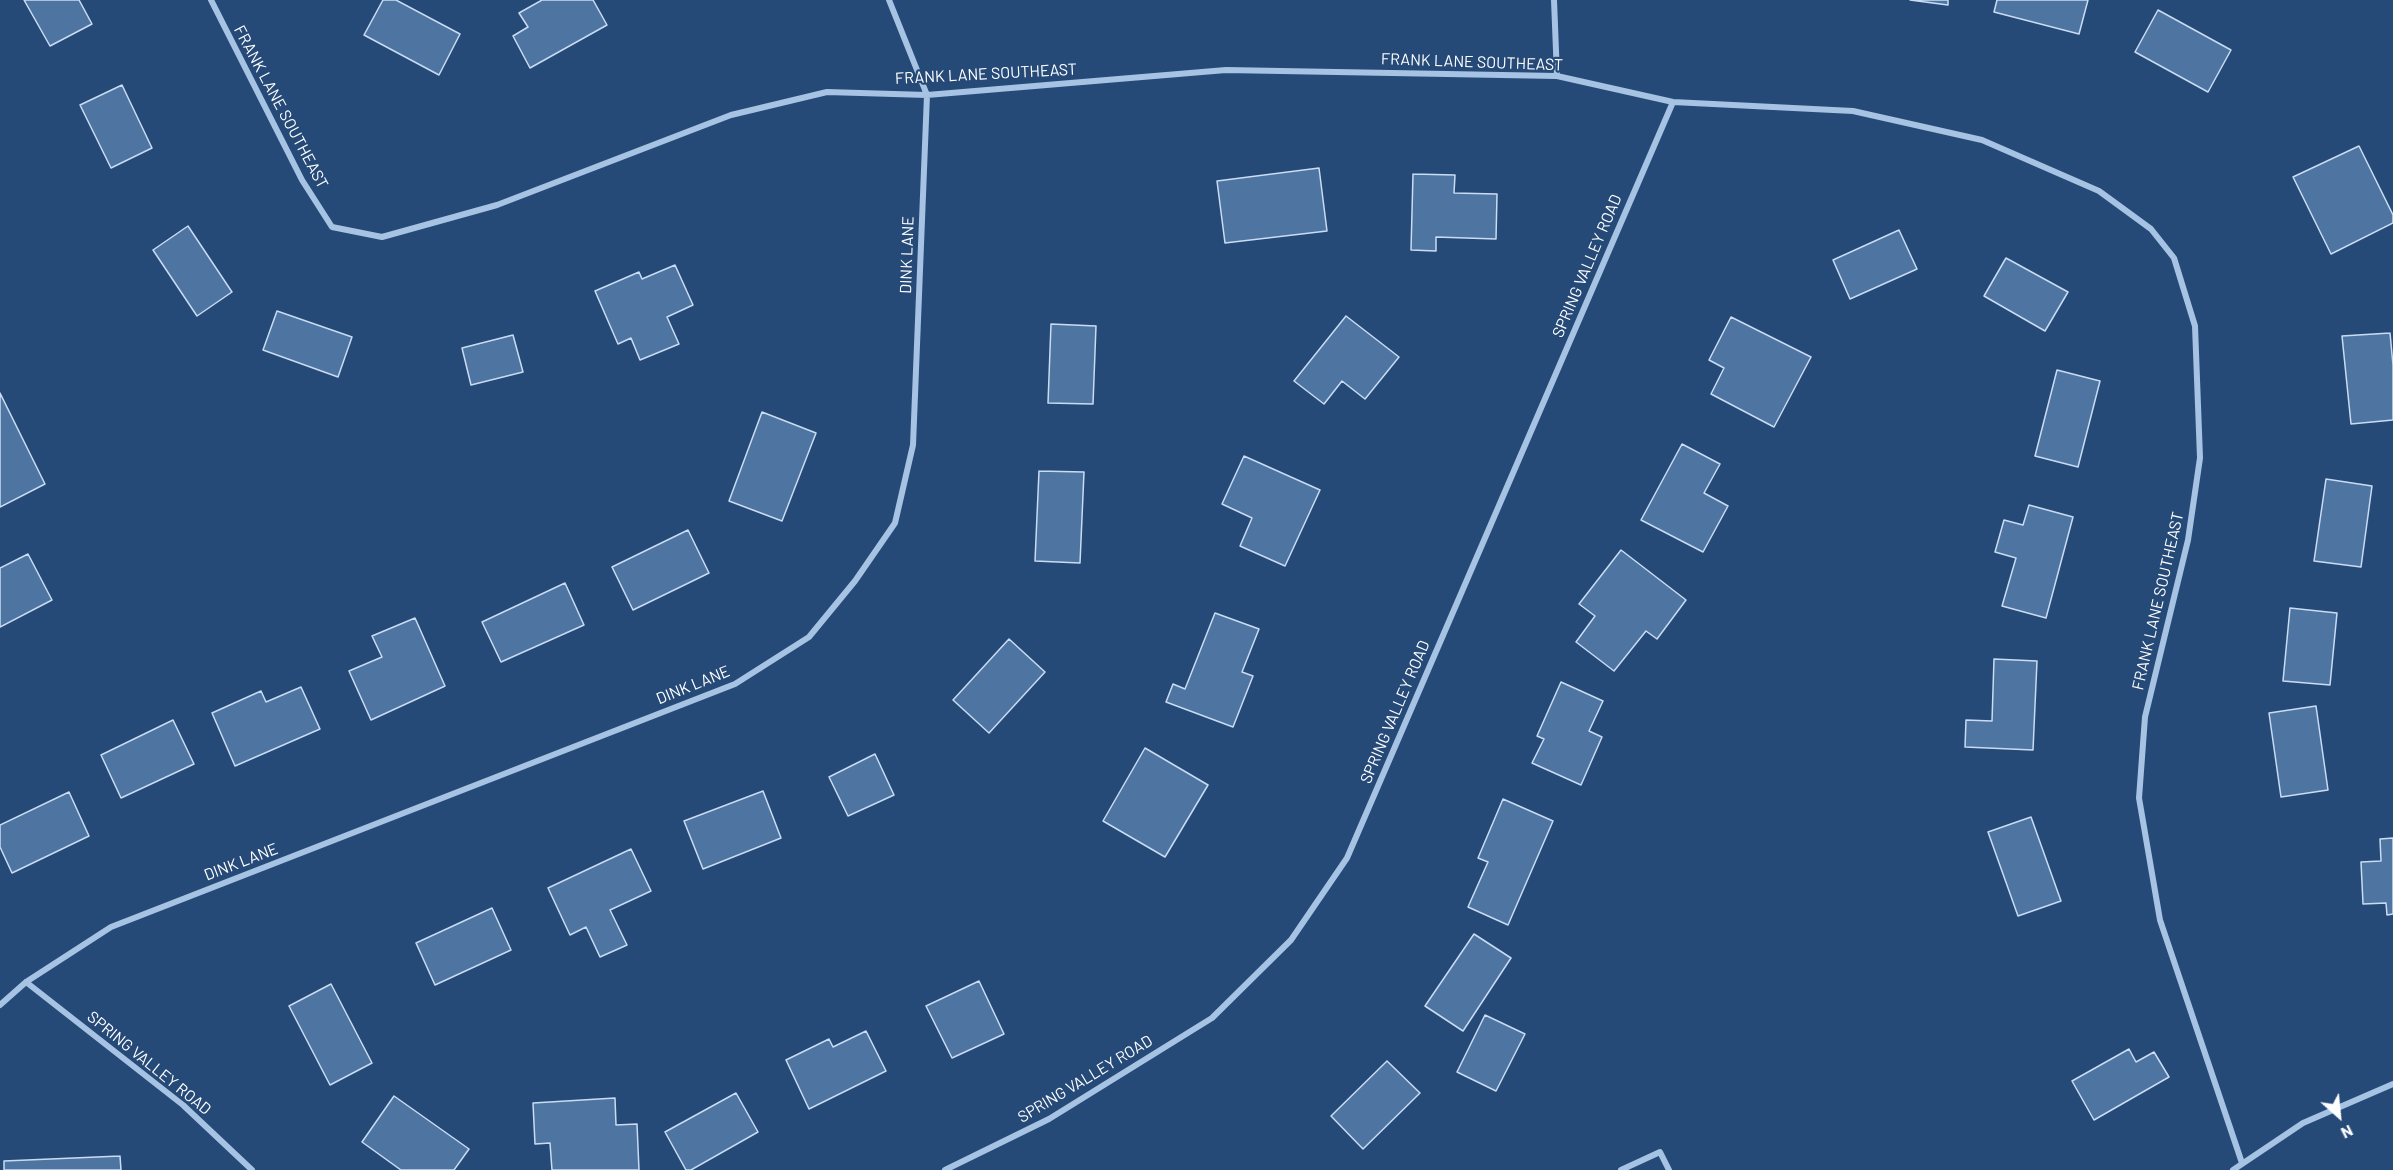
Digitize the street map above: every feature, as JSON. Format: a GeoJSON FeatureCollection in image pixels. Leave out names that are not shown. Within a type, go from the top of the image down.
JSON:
{"type":"FeatureCollection","features":[{"type":"Feature","properties":{"kind":"street","name":"FRANK LANE SOUTHEAST"},"geometry":{"type":"LineString","coordinates":[[211,0],[302,180],[332,227],[382,237],[497,205],[731,115],[827,92],[927,95],[1226,70],[1557,76],[1673,102],[1853,111],[1982,140],[2099,191],[2151,229],[2174,258],[2195,326],[2200,458],[2188,540],[2145,717],[2139,798],[2160,920],[2242,1163]]}},
{"type":"Feature","properties":{"kind":"street","name":"DINK LANE"},"geometry":{"type":"LineString","coordinates":[[0,1005],[26,982],[111,927],[735,684],[809,637],[855,581],[895,523],[913,445],[927,95],[889,0]]}},
{"type":"Feature","properties":{"kind":"street"},"geometry":{"type":"LineString","coordinates":[[1554,0],[1557,76]]}},
{"type":"Feature","properties":{"kind":"street","name":"SPRING VALLEY ROAD"},"geometry":{"type":"LineString","coordinates":[[945,1170],[1049,1119],[1212,1018],[1291,940],[1352,847],[1673,102]]}},
{"type":"Feature","properties":{"kind":"street","name":"SPRING VALLEY ROAD"},"geometry":{"type":"LineString","coordinates":[[26,982],[183,1105],[252,1170]]}},
{"type":"Feature","properties":{"kind":"street"},"geometry":{"type":"LineString","coordinates":[[2233,1170],[2303,1123],[2393,1084]]}},
{"type":"Feature","properties":{"kind":"street"},"geometry":{"type":"LineString","coordinates":[[1621,1170],[1660,1152],[1669,1170]]}},
{"type":"Feature","properties":{"kind":"building"},"geometry":{"type":"Polygon","coordinates":[[[24,0],[79,0],[92,24],[50,46],[24,0]]]}},
{"type":"Feature","properties":{"kind":"building"},"geometry":{"type":"Polygon","coordinates":[[[383,0],[396,0],[460,34],[439,75],[364,35],[383,0]]]}},
{"type":"Feature","properties":{"kind":"building"},"geometry":{"type":"Polygon","coordinates":[[[542,0],[593,0],[607,25],[530,68],[513,36],[528,27],[519,13],[542,0]]]}},
{"type":"Feature","properties":{"kind":"building"},"geometry":{"type":"Polygon","coordinates":[[[1910,0],[1948,0],[1948,5],[1910,0]]]}},
{"type":"Feature","properties":{"kind":"building"},"geometry":{"type":"Polygon","coordinates":[[[1997,0],[2088,0],[2079,34],[1994,12],[1997,0]]]}},
{"type":"Feature","properties":{"kind":"building"},"geometry":{"type":"Polygon","coordinates":[[[2158,10],[2231,50],[2208,92],[2135,52],[2158,10]]]}},
{"type":"Feature","properties":{"kind":"building"},"geometry":{"type":"Polygon","coordinates":[[[122,85],[152,148],[111,168],[80,105],[122,85]]]}},
{"type":"Feature","properties":{"kind":"building"},"geometry":{"type":"Polygon","coordinates":[[[2359,146],[2393,215],[2393,223],[2331,254],[2293,177],[2359,146]]]}},
{"type":"Feature","properties":{"kind":"building"},"geometry":{"type":"Polygon","coordinates":[[[1319,168],[1327,231],[1225,243],[1217,181],[1319,168]]]}},
{"type":"Feature","properties":{"kind":"building"},"geometry":{"type":"Polygon","coordinates":[[[1413,174],[1455,175],[1454,193],[1497,194],[1496,239],[1436,237],[1436,251],[1411,250],[1413,174]]]}},
{"type":"Feature","properties":{"kind":"building"},"geometry":{"type":"Polygon","coordinates":[[[188,226],[232,292],[197,316],[153,250],[188,226]]]}},
{"type":"Feature","properties":{"kind":"building"},"geometry":{"type":"Polygon","coordinates":[[[1899,230],[1917,269],[1850,299],[1833,260],[1899,230]]]}},
{"type":"Feature","properties":{"kind":"building"},"geometry":{"type":"Polygon","coordinates":[[[2006,258],[2068,292],[2045,331],[1984,296],[2006,258]]]}},
{"type":"Feature","properties":{"kind":"building"},"geometry":{"type":"Polygon","coordinates":[[[675,265],[693,305],[667,317],[679,344],[640,360],[631,338],[618,344],[595,291],[639,272],[642,279],[675,265]]]}},
{"type":"Feature","properties":{"kind":"building"},"geometry":{"type":"Polygon","coordinates":[[[277,311],[352,337],[338,377],[263,350],[277,311]]]}},
{"type":"Feature","properties":{"kind":"building"},"geometry":{"type":"Polygon","coordinates":[[[1346,316],[1399,357],[1365,399],[1342,381],[1324,404],[1294,381],[1346,316]]]}},
{"type":"Feature","properties":{"kind":"building"},"geometry":{"type":"Polygon","coordinates":[[[1731,317],[1811,357],[1774,427],[1711,394],[1724,368],[1709,360],[1731,317]]]}},
{"type":"Feature","properties":{"kind":"building"},"geometry":{"type":"Polygon","coordinates":[[[1051,324],[1096,326],[1093,404],[1048,403],[1051,324]]]}},
{"type":"Feature","properties":{"kind":"building"},"geometry":{"type":"Polygon","coordinates":[[[2390,333],[2393,365],[2393,420],[2351,424],[2342,336],[2390,333]]]}},
{"type":"Feature","properties":{"kind":"building"},"geometry":{"type":"Polygon","coordinates":[[[513,335],[523,372],[471,385],[462,348],[513,335]]]}},
{"type":"Feature","properties":{"kind":"building"},"geometry":{"type":"Polygon","coordinates":[[[2057,370],[2100,381],[2078,467],[2035,456],[2057,370]]]}},
{"type":"Feature","properties":{"kind":"building"},"geometry":{"type":"Polygon","coordinates":[[[0,393],[45,484],[0,507],[0,393]]]}},
{"type":"Feature","properties":{"kind":"building"},"geometry":{"type":"Polygon","coordinates":[[[762,412],[816,433],[782,521],[729,501],[762,412]]]}},
{"type":"Feature","properties":{"kind":"building"},"geometry":{"type":"Polygon","coordinates":[[[1682,444],[1720,464],[1704,493],[1728,506],[1703,552],[1641,520],[1682,444]]]}},
{"type":"Feature","properties":{"kind":"building"},"geometry":{"type":"Polygon","coordinates":[[[1244,456],[1320,490],[1285,566],[1240,546],[1252,518],[1222,504],[1244,456]]]}},
{"type":"Feature","properties":{"kind":"building"},"geometry":{"type":"Polygon","coordinates":[[[1039,471],[1084,472],[1080,563],[1035,561],[1039,471]]]}},
{"type":"Feature","properties":{"kind":"building"},"geometry":{"type":"Polygon","coordinates":[[[2326,479],[2372,486],[2361,567],[2314,561],[2326,479]]]}},
{"type":"Feature","properties":{"kind":"building"},"geometry":{"type":"Polygon","coordinates":[[[2029,505],[2073,517],[2046,618],[2002,606],[2016,558],[1995,552],[2004,520],[2023,525],[2029,505]]]}},
{"type":"Feature","properties":{"kind":"building"},"geometry":{"type":"Polygon","coordinates":[[[688,530],[709,573],[633,610],[612,567],[688,530]]]}},
{"type":"Feature","properties":{"kind":"building"},"geometry":{"type":"Polygon","coordinates":[[[1621,550],[1686,600],[1657,639],[1646,631],[1614,671],[1576,642],[1595,616],[1579,604],[1621,550]]]}},
{"type":"Feature","properties":{"kind":"building"},"geometry":{"type":"Polygon","coordinates":[[[28,554],[52,600],[0,627],[0,568],[28,554]]]}},
{"type":"Feature","properties":{"kind":"building"},"geometry":{"type":"Polygon","coordinates":[[[565,583],[584,625],[501,662],[482,622],[565,583]]]}},
{"type":"Feature","properties":{"kind":"building"},"geometry":{"type":"Polygon","coordinates":[[[2290,608],[2337,613],[2330,685],[2283,681],[2290,608]]]}},
{"type":"Feature","properties":{"kind":"building"},"geometry":{"type":"Polygon","coordinates":[[[1215,613],[1259,629],[1242,672],[1253,676],[1233,727],[1166,702],[1173,684],[1185,689],[1215,613]]]}},
{"type":"Feature","properties":{"kind":"building"},"geometry":{"type":"Polygon","coordinates":[[[415,618],[445,686],[371,720],[349,671],[382,657],[372,636],[415,618]]]}},
{"type":"Feature","properties":{"kind":"building"},"geometry":{"type":"Polygon","coordinates":[[[1009,639],[1045,672],[989,733],[953,700],[1009,639]]]}},
{"type":"Feature","properties":{"kind":"building"},"geometry":{"type":"Polygon","coordinates":[[[1994,659],[2037,661],[2033,750],[1965,747],[1966,720],[1992,721],[1994,659]]]}},
{"type":"Feature","properties":{"kind":"building"},"geometry":{"type":"Polygon","coordinates":[[[1561,682],[1603,701],[1589,731],[1602,737],[1581,785],[1532,763],[1544,739],[1537,736],[1561,682]]]}},
{"type":"Feature","properties":{"kind":"building"},"geometry":{"type":"Polygon","coordinates":[[[301,687],[320,729],[235,766],[212,713],[261,691],[266,702],[301,687]]]}},
{"type":"Feature","properties":{"kind":"building"},"geometry":{"type":"Polygon","coordinates":[[[2316,706],[2328,790],[2281,797],[2269,713],[2316,706]]]}},
{"type":"Feature","properties":{"kind":"building"},"geometry":{"type":"Polygon","coordinates":[[[173,720],[194,764],[121,798],[101,755],[173,720]]]}},
{"type":"Feature","properties":{"kind":"building"},"geometry":{"type":"Polygon","coordinates":[[[1145,748],[1208,785],[1165,857],[1103,821],[1145,748]]]}},
{"type":"Feature","properties":{"kind":"building"},"geometry":{"type":"Polygon","coordinates":[[[875,754],[894,795],[848,816],[829,777],[875,754]]]}},
{"type":"Feature","properties":{"kind":"building"},"geometry":{"type":"Polygon","coordinates":[[[763,791],[781,838],[703,869],[684,821],[763,791]]]}},
{"type":"Feature","properties":{"kind":"building"},"geometry":{"type":"Polygon","coordinates":[[[69,792],[89,836],[12,873],[0,847],[0,825],[69,792]]]}},
{"type":"Feature","properties":{"kind":"building"},"geometry":{"type":"Polygon","coordinates":[[[1503,799],[1553,821],[1508,925],[1468,907],[1488,862],[1478,858],[1503,799]]]}},
{"type":"Feature","properties":{"kind":"building"},"geometry":{"type":"Polygon","coordinates":[[[2031,817],[2061,901],[2018,916],[1988,832],[2031,817]]]}},
{"type":"Feature","properties":{"kind":"building"},"geometry":{"type":"Polygon","coordinates":[[[2393,838],[2393,914],[2387,915],[2386,903],[2363,904],[2361,862],[2381,861],[2380,839],[2393,838]]]}},
{"type":"Feature","properties":{"kind":"building"},"geometry":{"type":"Polygon","coordinates":[[[631,849],[651,891],[610,910],[627,945],[600,957],[586,927],[570,935],[548,888],[631,849]]]}},
{"type":"Feature","properties":{"kind":"building"},"geometry":{"type":"Polygon","coordinates":[[[492,908],[511,950],[435,985],[416,943],[492,908]]]}},
{"type":"Feature","properties":{"kind":"building"},"geometry":{"type":"Polygon","coordinates":[[[1474,934],[1511,958],[1463,1031],[1425,1006],[1474,934]]]}},
{"type":"Feature","properties":{"kind":"building"},"geometry":{"type":"Polygon","coordinates":[[[979,981],[1004,1034],[952,1058],[926,1006],[979,981]]]}},
{"type":"Feature","properties":{"kind":"building"},"geometry":{"type":"Polygon","coordinates":[[[331,984],[372,1063],[330,1085],[289,1006],[331,984]]]}},
{"type":"Feature","properties":{"kind":"building"},"geometry":{"type":"Polygon","coordinates":[[[1485,1015],[1525,1034],[1496,1091],[1457,1072],[1485,1015]]]}},
{"type":"Feature","properties":{"kind":"building"},"geometry":{"type":"Polygon","coordinates":[[[866,1031],[886,1071],[809,1109],[786,1060],[829,1039],[833,1047],[866,1031]]]}},
{"type":"Feature","properties":{"kind":"building"},"geometry":{"type":"Polygon","coordinates":[[[2129,1049],[2136,1062],[2154,1052],[2169,1077],[2094,1120],[2072,1081],[2129,1049]]]}},
{"type":"Feature","properties":{"kind":"building"},"geometry":{"type":"Polygon","coordinates":[[[1387,1061],[1420,1093],[1363,1149],[1331,1116],[1387,1061]]]}},
{"type":"Feature","properties":{"kind":"building"},"geometry":{"type":"Polygon","coordinates":[[[736,1093],[758,1132],[691,1170],[686,1170],[665,1132],[736,1093]]]}},
{"type":"Feature","properties":{"kind":"building"},"geometry":{"type":"Polygon","coordinates":[[[394,1096],[469,1149],[454,1170],[401,1170],[362,1142],[394,1096]]]}},
{"type":"Feature","properties":{"kind":"building"},"geometry":{"type":"Polygon","coordinates":[[[615,1098],[616,1125],[637,1124],[639,1170],[552,1170],[550,1143],[535,1144],[533,1103],[615,1098]]]}},
{"type":"Feature","properties":{"kind":"building"},"geometry":{"type":"Polygon","coordinates":[[[120,1156],[121,1170],[4,1170],[4,1161],[120,1156]]]}}]}
